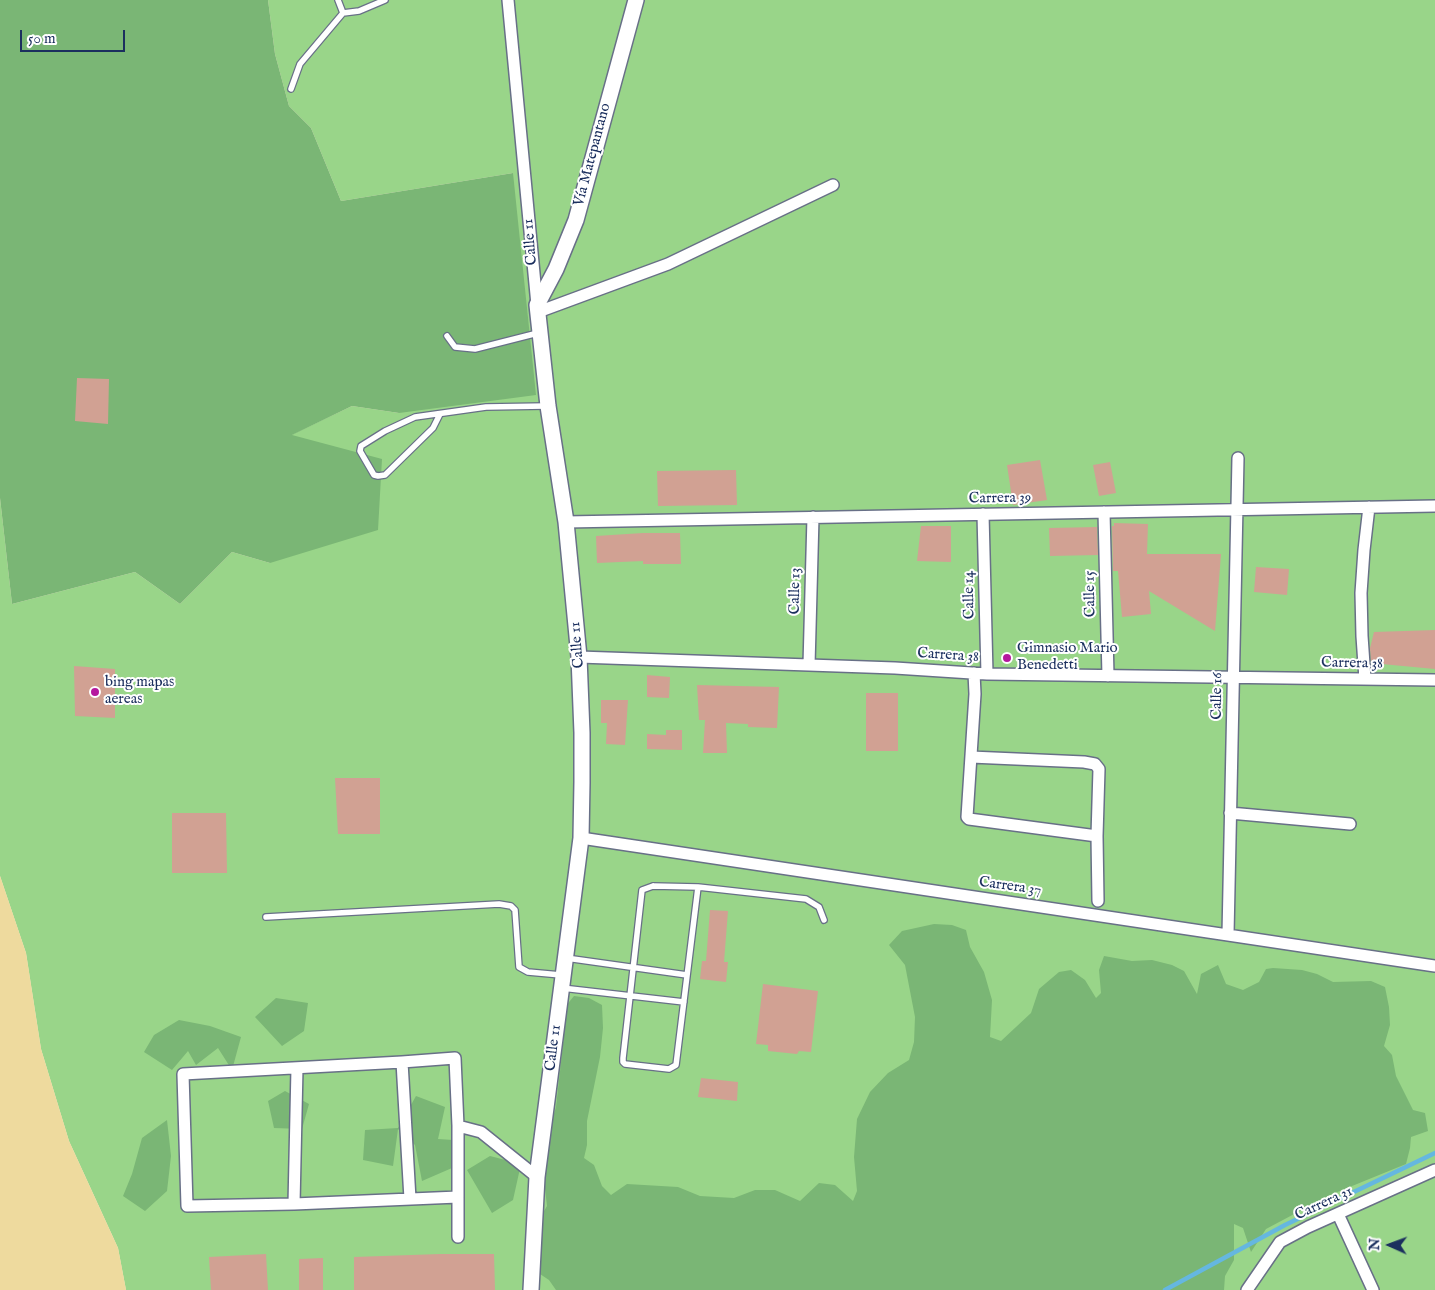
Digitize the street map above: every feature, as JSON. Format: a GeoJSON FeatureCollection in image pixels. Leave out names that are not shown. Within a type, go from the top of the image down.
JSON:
{"type":"FeatureCollection","features":[{"type":"Feature","properties":{"kind":"main road","name":"Vía Matepantano"},"geometry":{"type":"LineString","coordinates":[[538,309],[576,220],[636,0]]}},
{"type":"Feature","properties":{"kind":"main road","name":"Calle 11"},"geometry":{"type":"LineString","coordinates":[[531,1290],[537,1177],[581,838],[582,733],[579,657],[566,522],[548,406],[538,309]]}},
{"type":"Feature","properties":{"kind":"street","name":"Calle 11"},"geometry":{"type":"LineString","coordinates":[[508,0],[538,309]]}},
{"type":"Feature","properties":{"kind":"street"},"geometry":{"type":"LineString","coordinates":[[538,309],[668,264],[833,185]]}},
{"type":"Feature","properties":{"kind":"street","name":"Calle 16"},"geometry":{"type":"LineString","coordinates":[[1228,934],[1238,458]]}},
{"type":"Feature","properties":{"kind":"street","name":"Carrera 39"},"geometry":{"type":"LineString","coordinates":[[566,522],[1435,506]]}},
{"type":"Feature","properties":{"kind":"street"},"geometry":{"type":"LineString","coordinates":[[1365,679],[1361,593],[1368,507]]}},
{"type":"Feature","properties":{"kind":"street","name":"Calle 15"},"geometry":{"type":"LineString","coordinates":[[1104,512],[1108,676]]}},
{"type":"Feature","properties":{"kind":"street","name":"Calle 14"},"geometry":{"type":"LineString","coordinates":[[983,514],[987,674]]}},
{"type":"Feature","properties":{"kind":"street","name":"Calle 13"},"geometry":{"type":"LineString","coordinates":[[809,665],[812,517]]}},
{"type":"Feature","properties":{"kind":"street","name":"Carrera 38"},"geometry":{"type":"LineString","coordinates":[[579,657],[895,668],[987,674],[1435,680]]}},
{"type":"Feature","properties":{"kind":"street"},"geometry":{"type":"LineString","coordinates":[[974,673],[975,694],[967,817],[969,820],[1097,836]]}},
{"type":"Feature","properties":{"kind":"street"},"geometry":{"type":"LineString","coordinates":[[971,757],[1095,764],[1099,770],[1098,901]]}},
{"type":"Feature","properties":{"kind":"street"},"geometry":{"type":"LineString","coordinates":[[1230,813],[1350,824]]}},
{"type":"Feature","properties":{"kind":"street","name":"Carrera 37"},"geometry":{"type":"LineString","coordinates":[[581,838],[1435,966]]}},
{"type":"Feature","properties":{"kind":"street"},"geometry":{"type":"LineString","coordinates":[[458,1197],[294,1204],[188,1206],[183,1074],[455,1058],[458,1126],[458,1197],[458,1237]]}},
{"type":"Feature","properties":{"kind":"street"},"geometry":{"type":"LineString","coordinates":[[402,1062],[410,1199]]}},
{"type":"Feature","properties":{"kind":"street"},"geometry":{"type":"LineString","coordinates":[[294,1204],[297,1068]]}},
{"type":"Feature","properties":{"kind":"street"},"geometry":{"type":"LineString","coordinates":[[458,1126],[481,1132],[537,1177]]}},
{"type":"Feature","properties":{"kind":"street","name":"Carrera 31"},"geometry":{"type":"LineString","coordinates":[[1246,1290],[1280,1242],[1435,1170]]}},
{"type":"Feature","properties":{"kind":"street"},"geometry":{"type":"LineString","coordinates":[[1338,1214],[1373,1290]]}},
{"type":"Feature","properties":{"kind":"lane"},"geometry":{"type":"LineString","coordinates":[[338,0],[344,13]]}},
{"type":"Feature","properties":{"kind":"lane"},"geometry":{"type":"LineString","coordinates":[[291,90],[300,64],[344,13],[359,11],[385,0]]}},
{"type":"Feature","properties":{"kind":"lane"},"geometry":{"type":"LineString","coordinates":[[447,336],[455,347],[475,349],[540,333]]}},
{"type":"Feature","properties":{"kind":"lane"},"geometry":{"type":"LineString","coordinates":[[440,414],[433,428],[386,475],[378,476],[374,474],[360,451],[361,446],[385,431],[414,418],[440,414],[486,407],[548,406]]}},
{"type":"Feature","properties":{"kind":"lane"},"geometry":{"type":"LineString","coordinates":[[698,887],[676,1065],[669,1069],[625,1064],[623,1062],[642,890],[653,886],[698,887],[806,899],[819,907],[824,920]]}},
{"type":"Feature","properties":{"kind":"lane"},"geometry":{"type":"LineString","coordinates":[[266,916],[500,904],[511,906],[515,910],[519,967],[528,972],[563,982],[631,996],[684,1002]]}},
{"type":"Feature","properties":{"kind":"lane"},"geometry":{"type":"LineString","coordinates":[[566,958],[687,975]]}},
{"type":"Feature","properties":{"kind":"green space"},"geometry":{"type":"Polygon","coordinates":[[[0,0],[268,0],[275,54],[289,106],[311,128],[341,201],[513,173],[536,395],[399,413],[352,406],[292,435],[382,459],[378,530],[270,563],[232,552],[180,604],[135,572],[12,604],[0,498],[0,0]]]}},
{"type":"Feature","properties":{"kind":"green space"},"geometry":{"type":"Polygon","coordinates":[[[268,0],[1435,0],[1435,1290],[126,1290],[118,1248],[69,1141],[41,1049],[26,953],[0,876],[0,498],[12,604],[135,572],[180,604],[232,552],[270,563],[291,435],[352,406],[399,413],[513,173],[341,201],[311,128],[289,106],[275,54],[268,0]]]}},
{"type":"Feature","properties":{"kind":"green space"},"geometry":{"type":"Polygon","coordinates":[[[934,924],[952,925],[966,930],[970,947],[984,972],[992,1000],[990,1037],[1001,1041],[1031,1013],[1039,989],[1059,972],[1071,970],[1085,980],[1096,998],[1101,993],[1099,970],[1104,956],[1132,961],[1152,960],[1172,965],[1184,971],[1197,994],[1201,974],[1218,965],[1226,984],[1243,990],[1259,982],[1266,969],[1273,968],[1302,970],[1317,974],[1333,982],[1371,981],[1385,987],[1390,1025],[1384,1046],[1392,1055],[1396,1076],[1413,1110],[1425,1113],[1428,1131],[1411,1137],[1406,1164],[1330,1195],[1266,1229],[1251,1252],[1243,1228],[1234,1224],[1234,1260],[1225,1276],[1224,1290],[556,1290],[549,1280],[537,1272],[541,1216],[547,1206],[543,1171],[548,1134],[556,1107],[564,1036],[565,1007],[574,996],[589,998],[602,1005],[603,1028],[600,1057],[587,1121],[587,1145],[584,1158],[594,1165],[602,1186],[611,1195],[627,1184],[678,1187],[700,1196],[734,1198],[755,1190],[775,1190],[800,1201],[819,1183],[835,1185],[853,1201],[857,1191],[854,1157],[857,1119],[870,1092],[888,1073],[909,1060],[914,1042],[915,1017],[905,965],[889,945],[902,931],[934,924]]]}},
{"type":"Feature","properties":{"kind":"green space"},"geometry":{"type":"Polygon","coordinates":[[[276,998],[308,1003],[304,1031],[282,1046],[255,1017],[276,998]]]}},
{"type":"Feature","properties":{"kind":"green space"},"geometry":{"type":"Polygon","coordinates":[[[179,1020],[210,1026],[241,1037],[232,1070],[218,1048],[196,1065],[188,1051],[172,1070],[144,1052],[154,1035],[179,1020]]]}},
{"type":"Feature","properties":{"kind":"green space"},"geometry":{"type":"Polygon","coordinates":[[[285,1091],[309,1104],[302,1129],[274,1128],[268,1101],[285,1091]]]}},
{"type":"Feature","properties":{"kind":"green space"},"geometry":{"type":"Polygon","coordinates":[[[416,1096],[445,1107],[438,1139],[453,1140],[452,1168],[422,1181],[415,1145],[398,1129],[393,1166],[363,1160],[365,1130],[398,1128],[416,1096]]]}},
{"type":"Feature","properties":{"kind":"green space"},"geometry":{"type":"Polygon","coordinates":[[[167,1120],[171,1156],[167,1191],[145,1211],[123,1196],[132,1174],[142,1138],[167,1120]]]}},
{"type":"Feature","properties":{"kind":"green space"},"geometry":{"type":"Polygon","coordinates":[[[490,1156],[521,1164],[513,1200],[492,1213],[467,1170],[490,1156]]]}},
{"type":"Feature","properties":{"kind":"sand"},"geometry":{"type":"Polygon","coordinates":[[[0,876],[26,953],[41,1049],[69,1141],[118,1248],[126,1290],[0,1290],[0,876]]]}},
{"type":"Feature","properties":{"kind":"building"},"geometry":{"type":"Polygon","coordinates":[[[77,378],[109,379],[108,424],[75,421],[77,378]]]}},
{"type":"Feature","properties":{"kind":"building"},"geometry":{"type":"Polygon","coordinates":[[[1040,460],[1047,500],[1013,505],[1007,465],[1040,460]]]}},
{"type":"Feature","properties":{"kind":"building"},"geometry":{"type":"Polygon","coordinates":[[[1110,462],[1116,493],[1099,496],[1093,465],[1110,462]]]}},
{"type":"Feature","properties":{"kind":"building"},"geometry":{"type":"Polygon","coordinates":[[[736,470],[737,505],[658,506],[657,471],[736,470]]]}},
{"type":"Feature","properties":{"kind":"building"},"geometry":{"type":"Polygon","coordinates":[[[1114,523],[1148,524],[1147,554],[1221,554],[1215,631],[1149,591],[1151,614],[1122,617],[1118,571],[1113,571],[1112,526],[1114,526],[1114,523]]]}},
{"type":"Feature","properties":{"kind":"building"},"geometry":{"type":"Polygon","coordinates":[[[921,526],[951,526],[951,562],[917,561],[921,526]]]}},
{"type":"Feature","properties":{"kind":"building"},"geometry":{"type":"Polygon","coordinates":[[[1097,527],[1098,555],[1050,556],[1049,528],[1097,527]]]}},
{"type":"Feature","properties":{"kind":"building"},"geometry":{"type":"Polygon","coordinates":[[[680,533],[681,564],[643,564],[643,561],[597,563],[596,536],[680,533]]]}},
{"type":"Feature","properties":{"kind":"building"},"geometry":{"type":"Polygon","coordinates":[[[1256,567],[1289,569],[1287,595],[1254,592],[1256,567]]]}},
{"type":"Feature","properties":{"kind":"building"},"geometry":{"type":"Polygon","coordinates":[[[1435,630],[1435,669],[1371,663],[1370,648],[1374,632],[1435,630]]]}},
{"type":"Feature","properties":{"kind":"building","name":"bing mapas aereas"},"geometry":{"type":"Polygon","coordinates":[[[74,666],[115,669],[115,718],[75,716],[74,666]]]}},
{"type":"Feature","properties":{"kind":"building"},"geometry":{"type":"Polygon","coordinates":[[[647,675],[670,677],[669,698],[647,697],[647,675]]]}},
{"type":"Feature","properties":{"kind":"building"},"geometry":{"type":"Polygon","coordinates":[[[697,685],[779,687],[777,728],[748,727],[748,724],[726,723],[727,753],[703,753],[705,720],[699,720],[697,685]]]}},
{"type":"Feature","properties":{"kind":"building"},"geometry":{"type":"Polygon","coordinates":[[[866,693],[898,693],[898,751],[866,751],[866,693]]]}},
{"type":"Feature","properties":{"kind":"building"},"geometry":{"type":"Polygon","coordinates":[[[601,700],[628,700],[625,745],[606,744],[607,723],[601,723],[601,700]]]}},
{"type":"Feature","properties":{"kind":"building"},"geometry":{"type":"Polygon","coordinates":[[[666,730],[682,730],[682,750],[647,749],[647,734],[666,735],[666,730]]]}},
{"type":"Feature","properties":{"kind":"building"},"geometry":{"type":"Polygon","coordinates":[[[335,778],[380,778],[380,834],[338,834],[335,778]]]}},
{"type":"Feature","properties":{"kind":"building"},"geometry":{"type":"Polygon","coordinates":[[[172,813],[226,813],[227,873],[172,873],[172,813]]]}},
{"type":"Feature","properties":{"kind":"building"},"geometry":{"type":"Polygon","coordinates":[[[710,910],[728,911],[724,962],[728,962],[726,982],[700,979],[702,961],[706,961],[710,910]]]}},
{"type":"Feature","properties":{"kind":"building"},"geometry":{"type":"Polygon","coordinates":[[[763,984],[818,991],[811,1052],[799,1051],[797,1054],[768,1051],[768,1045],[756,1044],[763,984]]]}},
{"type":"Feature","properties":{"kind":"building"},"geometry":{"type":"Polygon","coordinates":[[[701,1078],[738,1082],[737,1101],[698,1097],[701,1078]]]}},
{"type":"Feature","properties":{"kind":"building"},"geometry":{"type":"Polygon","coordinates":[[[266,1254],[268,1290],[211,1290],[209,1257],[266,1254]]]}},
{"type":"Feature","properties":{"kind":"building"},"geometry":{"type":"Polygon","coordinates":[[[494,1254],[495,1290],[354,1290],[354,1257],[494,1254]]]}},
{"type":"Feature","properties":{"kind":"building"},"geometry":{"type":"Polygon","coordinates":[[[323,1258],[323,1290],[299,1290],[299,1259],[323,1258]]]}},
{"type":"Feature","properties":{"kind":"waterway"},"geometry":{"type":"LineString","coordinates":[[1165,1290],[1285,1225],[1435,1153]]}},
{"type":"Feature","properties":{"kind":"place","name":"Gimnasio Mario Benedetti"},"geometry":{"type":"Point","coordinates":[1007,658]}},
{"type":"Feature","properties":{"kind":"place","name":"bing mapas aereas"},"geometry":{"type":"Point","coordinates":[95,692]}}]}
